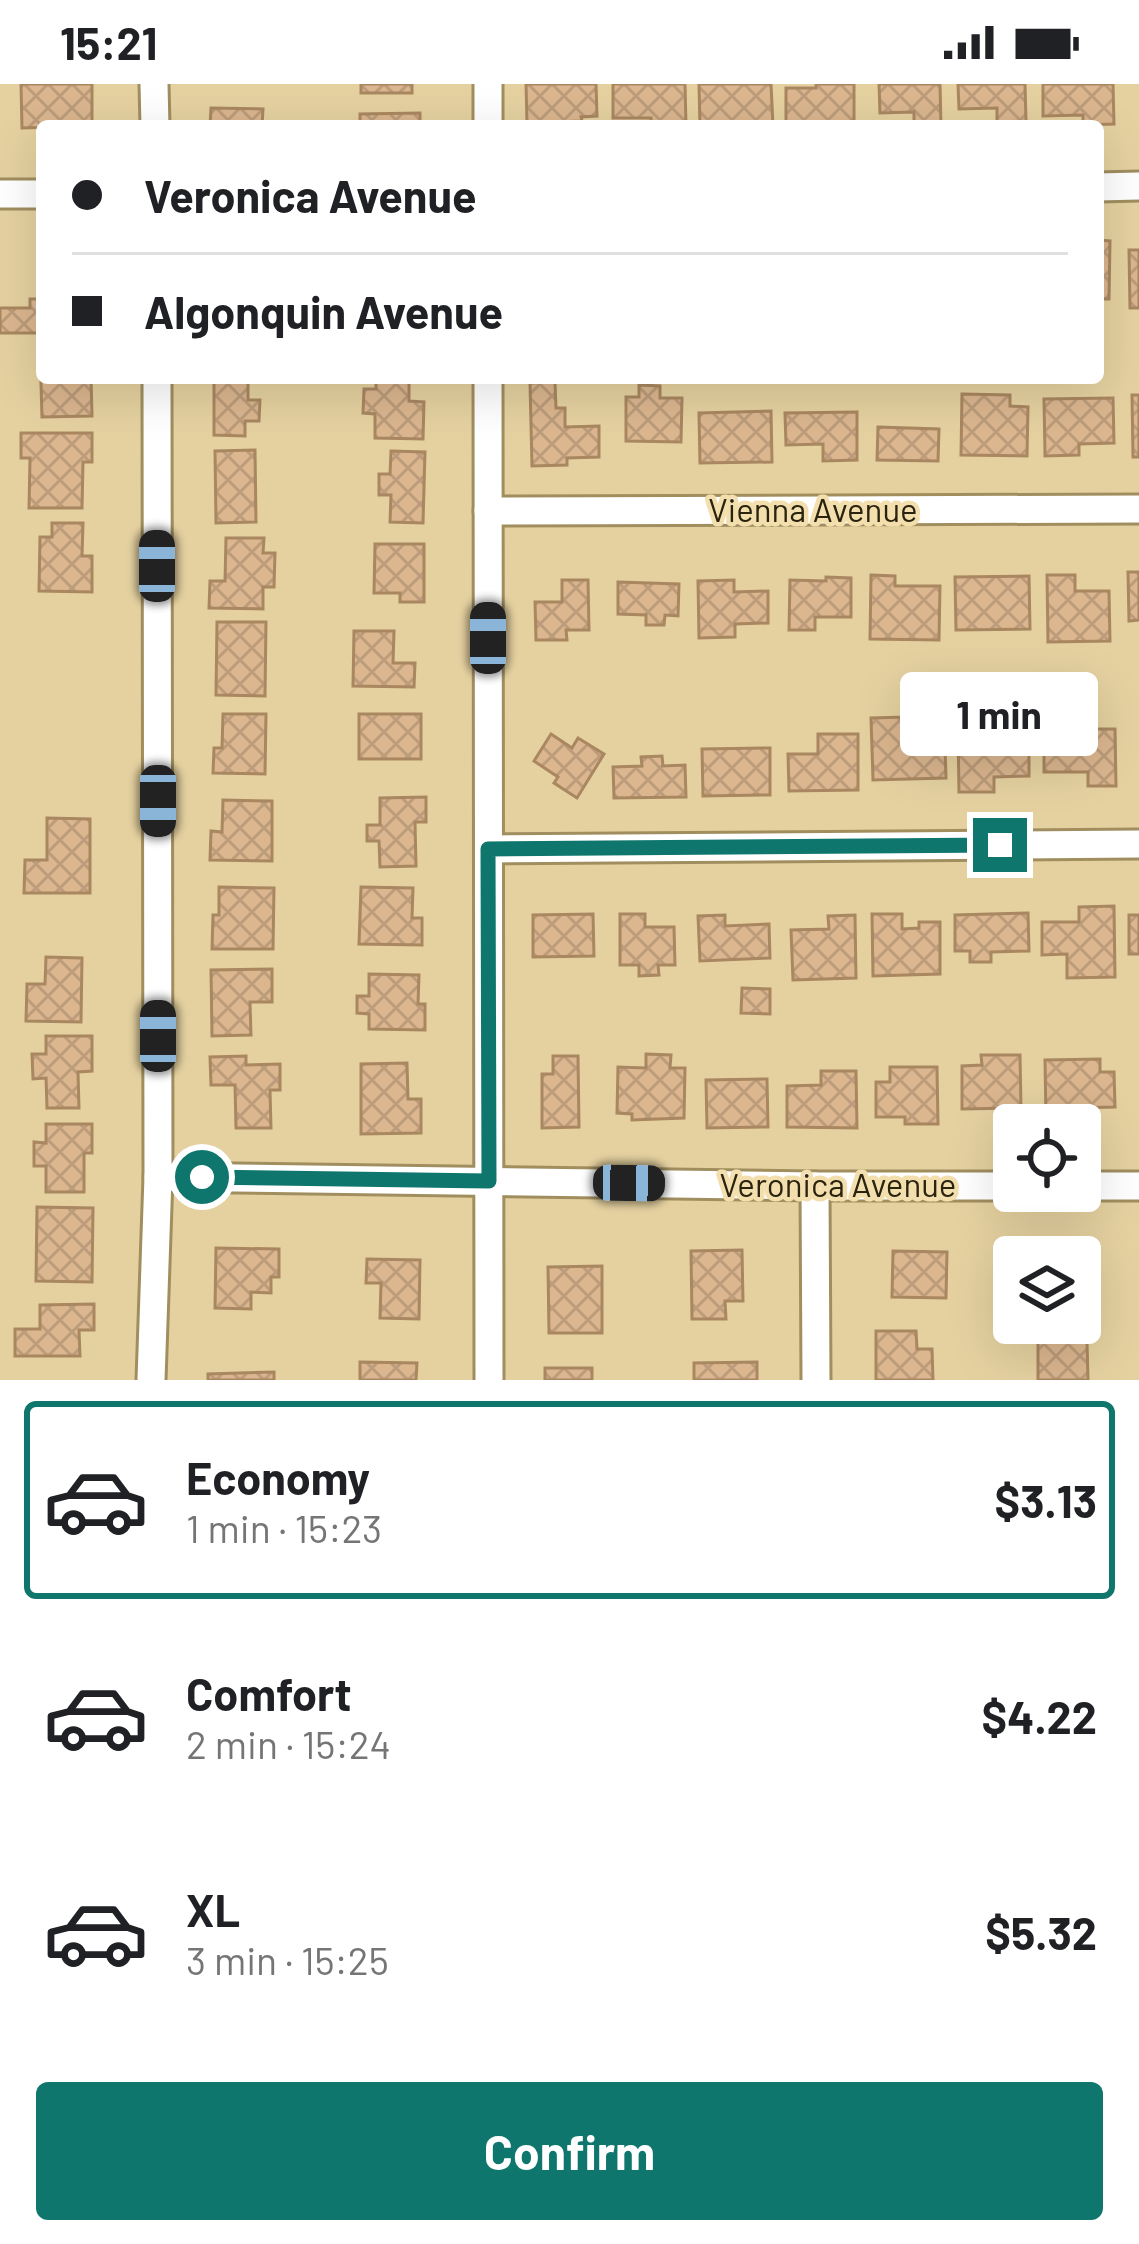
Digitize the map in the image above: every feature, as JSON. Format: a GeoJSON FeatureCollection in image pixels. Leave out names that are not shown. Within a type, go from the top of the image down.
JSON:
{"type":"FeatureCollection","features":[{"type":"Feature","properties":{"kind":"street"},"geometry":{"type":"LineString","coordinates":[[154,84],[155,120]]}},
{"type":"Feature","properties":{"kind":"street"},"geometry":{"type":"LineString","coordinates":[[488,84],[488,120]]}},
{"type":"Feature","properties":{"kind":"street"},"geometry":{"type":"LineString","coordinates":[[1104,187],[1139,187]]}},
{"type":"Feature","properties":{"kind":"street"},"geometry":{"type":"LineString","coordinates":[[0,194],[36,194]]}},
{"type":"Feature","properties":{"kind":"street"},"geometry":{"type":"LineString","coordinates":[[152,1380],[158,1177],[157,384]]}},
{"type":"Feature","properties":{"kind":"street"},"geometry":{"type":"LineString","coordinates":[[488,384],[490,1380]]}},
{"type":"Feature","properties":{"kind":"street","name":"Vienna Avenue"},"geometry":{"type":"LineString","coordinates":[[488,511],[1139,509]]}},
{"type":"Feature","properties":{"kind":"street"},"geometry":{"type":"LineString","coordinates":[[488,849],[1139,844]]}},
{"type":"Feature","properties":{"kind":"street","name":"Veronica Avenue"},"geometry":{"type":"LineString","coordinates":[[158,1177],[993,1186]]}},
{"type":"Feature","properties":{"kind":"street"},"geometry":{"type":"LineString","coordinates":[[815,1186],[816,1380]]}},
{"type":"Feature","properties":{"kind":"street"},"geometry":{"type":"LineString","coordinates":[[1101,1186],[1139,1186]]}},
{"type":"Feature","properties":{"kind":"building"},"geometry":{"type":"Polygon","coordinates":[[[21,84],[92,84],[92,120],[36,120],[36,128],[22,128],[21,84]]]}},
{"type":"Feature","properties":{"kind":"building"},"geometry":{"type":"Polygon","coordinates":[[[361,84],[412,84],[412,93],[361,93],[361,84]]]}},
{"type":"Feature","properties":{"kind":"building"},"geometry":{"type":"Polygon","coordinates":[[[526,84],[596,84],[597,116],[527,120],[526,84]]]}},
{"type":"Feature","properties":{"kind":"building"},"geometry":{"type":"Polygon","coordinates":[[[613,84],[685,84],[686,120],[613,118],[613,84]]]}},
{"type":"Feature","properties":{"kind":"building"},"geometry":{"type":"Polygon","coordinates":[[[699,84],[771,84],[773,120],[700,120],[699,84]]]}},
{"type":"Feature","properties":{"kind":"building"},"geometry":{"type":"Polygon","coordinates":[[[816,84],[854,84],[854,120],[786,120],[786,88],[816,88],[816,84]]]}},
{"type":"Feature","properties":{"kind":"building"},"geometry":{"type":"Polygon","coordinates":[[[879,84],[940,84],[941,120],[914,120],[914,112],[880,113],[879,84]]]}},
{"type":"Feature","properties":{"kind":"building"},"geometry":{"type":"Polygon","coordinates":[[[958,84],[1025,84],[1026,120],[997,120],[997,108],[959,109],[958,84]]]}},
{"type":"Feature","properties":{"kind":"building"},"geometry":{"type":"Polygon","coordinates":[[[1043,84],[1113,84],[1114,124],[1083,120],[1083,115],[1043,116],[1043,84]]]}},
{"type":"Feature","properties":{"kind":"building"},"geometry":{"type":"Polygon","coordinates":[[[211,108],[263,109],[262,120],[210,120],[211,108]]]}},
{"type":"Feature","properties":{"kind":"building"},"geometry":{"type":"Polygon","coordinates":[[[420,113],[420,120],[360,120],[360,114],[420,113]]]}},
{"type":"Feature","properties":{"kind":"building"},"geometry":{"type":"Polygon","coordinates":[[[1104,240],[1110,241],[1109,299],[1104,299],[1104,240]]]}},
{"type":"Feature","properties":{"kind":"building"},"geometry":{"type":"Polygon","coordinates":[[[1129,250],[1139,250],[1139,308],[1130,308],[1129,250]]]}},
{"type":"Feature","properties":{"kind":"building"},"geometry":{"type":"Polygon","coordinates":[[[30,299],[36,299],[36,333],[0,333],[0,308],[30,308],[30,299]]]}},
{"type":"Feature","properties":{"kind":"building"},"geometry":{"type":"Polygon","coordinates":[[[41,384],[91,384],[92,416],[42,417],[41,384]]]}},
{"type":"Feature","properties":{"kind":"building"},"geometry":{"type":"Polygon","coordinates":[[[214,384],[248,384],[248,400],[260,400],[259,421],[245,421],[245,436],[214,435],[214,384]]]}},
{"type":"Feature","properties":{"kind":"building"},"geometry":{"type":"Polygon","coordinates":[[[376,384],[409,384],[409,401],[424,402],[423,439],[375,438],[375,414],[363,413],[364,389],[376,389],[376,384]]]}},
{"type":"Feature","properties":{"kind":"building"},"geometry":{"type":"Polygon","coordinates":[[[530,384],[555,384],[556,408],[565,408],[565,427],[599,426],[599,457],[567,458],[567,465],[532,466],[530,384]]]}},
{"type":"Feature","properties":{"kind":"building"},"geometry":{"type":"Polygon","coordinates":[[[639,385],[660,386],[660,398],[682,398],[681,442],[626,441],[626,397],[639,397],[639,385]]]}},
{"type":"Feature","properties":{"kind":"building"},"geometry":{"type":"Polygon","coordinates":[[[962,394],[1010,395],[1010,406],[1028,407],[1027,456],[961,455],[962,394]]]}},
{"type":"Feature","properties":{"kind":"building"},"geometry":{"type":"Polygon","coordinates":[[[1132,395],[1139,395],[1139,457],[1133,457],[1132,395]]]}},
{"type":"Feature","properties":{"kind":"building"},"geometry":{"type":"Polygon","coordinates":[[[1113,398],[1114,443],[1079,444],[1079,455],[1045,456],[1044,399],[1113,398]]]}},
{"type":"Feature","properties":{"kind":"building"},"geometry":{"type":"Polygon","coordinates":[[[771,411],[772,462],[700,463],[699,413],[771,411]]]}},
{"type":"Feature","properties":{"kind":"building"},"geometry":{"type":"Polygon","coordinates":[[[857,412],[857,460],[823,461],[823,444],[786,445],[785,413],[857,412]]]}},
{"type":"Feature","properties":{"kind":"building"},"geometry":{"type":"Polygon","coordinates":[[[878,427],[939,429],[938,461],[877,460],[878,427]]]}},
{"type":"Feature","properties":{"kind":"building"},"geometry":{"type":"Polygon","coordinates":[[[21,433],[92,433],[92,462],[83,462],[82,508],[29,508],[30,458],[21,458],[21,433]]]}},
{"type":"Feature","properties":{"kind":"building"},"geometry":{"type":"Polygon","coordinates":[[[255,450],[256,522],[216,523],[215,451],[255,450]]]}},
{"type":"Feature","properties":{"kind":"building"},"geometry":{"type":"Polygon","coordinates":[[[391,451],[425,452],[423,523],[390,522],[391,495],[379,495],[379,474],[390,474],[391,451]]]}},
{"type":"Feature","properties":{"kind":"building"},"geometry":{"type":"Polygon","coordinates":[[[52,523],[83,523],[82,556],[92,556],[92,592],[39,591],[40,537],[52,537],[52,523]]]}},
{"type":"Feature","properties":{"kind":"building"},"geometry":{"type":"Polygon","coordinates":[[[226,538],[264,538],[263,553],[275,553],[274,587],[263,587],[263,609],[209,608],[210,581],[225,581],[226,538]]]}},
{"type":"Feature","properties":{"kind":"building"},"geometry":{"type":"Polygon","coordinates":[[[375,544],[424,544],[424,602],[400,602],[400,593],[374,593],[375,544]]]}},
{"type":"Feature","properties":{"kind":"building"},"geometry":{"type":"Polygon","coordinates":[[[1128,572],[1139,572],[1139,620],[1129,621],[1128,572]]]}},
{"type":"Feature","properties":{"kind":"building"},"geometry":{"type":"Polygon","coordinates":[[[871,575],[895,576],[895,586],[940,586],[939,640],[870,639],[871,575]]]}},
{"type":"Feature","properties":{"kind":"building"},"geometry":{"type":"Polygon","coordinates":[[[1047,575],[1075,575],[1075,591],[1109,591],[1110,641],[1048,642],[1047,575]]]}},
{"type":"Feature","properties":{"kind":"building"},"geometry":{"type":"Polygon","coordinates":[[[1029,576],[1030,629],[956,630],[955,577],[1029,576]]]}},
{"type":"Feature","properties":{"kind":"building"},"geometry":{"type":"Polygon","coordinates":[[[826,577],[851,578],[851,617],[815,617],[815,630],[789,630],[790,580],[826,581],[826,577]]]}},
{"type":"Feature","properties":{"kind":"building"},"geometry":{"type":"Polygon","coordinates":[[[562,580],[588,580],[589,630],[566,630],[567,640],[536,640],[535,602],[562,602],[562,580]]]}},
{"type":"Feature","properties":{"kind":"building"},"geometry":{"type":"Polygon","coordinates":[[[734,580],[734,592],[768,591],[768,623],[735,624],[735,637],[699,638],[698,581],[734,580]]]}},
{"type":"Feature","properties":{"kind":"building"},"geometry":{"type":"Polygon","coordinates":[[[618,582],[679,584],[678,616],[665,615],[664,625],[646,625],[646,615],[618,614],[618,582]]]}},
{"type":"Feature","properties":{"kind":"building"},"geometry":{"type":"Polygon","coordinates":[[[217,622],[266,622],[265,696],[216,695],[217,622]]]}},
{"type":"Feature","properties":{"kind":"building"},"geometry":{"type":"Polygon","coordinates":[[[354,631],[394,631],[393,663],[415,663],[414,687],[353,686],[354,631]]]}},
{"type":"Feature","properties":{"kind":"building"},"geometry":{"type":"Polygon","coordinates":[[[1062,708],[1062,729],[1115,729],[1116,786],[1088,786],[1088,772],[1044,772],[1044,709],[1062,708]]]}},
{"type":"Feature","properties":{"kind":"building"},"geometry":{"type":"Polygon","coordinates":[[[223,714],[266,714],[265,774],[213,773],[214,748],[222,748],[223,714]]]}},
{"type":"Feature","properties":{"kind":"building"},"geometry":{"type":"Polygon","coordinates":[[[359,714],[421,714],[421,759],[359,759],[359,714]]]}},
{"type":"Feature","properties":{"kind":"building"},"geometry":{"type":"Polygon","coordinates":[[[944,716],[946,778],[873,780],[871,718],[944,716]]]}},
{"type":"Feature","properties":{"kind":"building"},"geometry":{"type":"Polygon","coordinates":[[[1015,730],[1015,741],[1029,741],[1029,776],[994,777],[994,792],[959,792],[958,732],[1015,730]]]}},
{"type":"Feature","properties":{"kind":"building"},"geometry":{"type":"Polygon","coordinates":[[[551,734],[572,748],[578,738],[604,754],[577,798],[554,783],[558,777],[534,761],[551,734]]]}},
{"type":"Feature","properties":{"kind":"building"},"geometry":{"type":"Polygon","coordinates":[[[818,734],[858,734],[858,790],[789,791],[788,754],[818,754],[818,734]]]}},
{"type":"Feature","properties":{"kind":"building"},"geometry":{"type":"Polygon","coordinates":[[[770,748],[770,795],[703,796],[702,749],[770,748]]]}},
{"type":"Feature","properties":{"kind":"building"},"geometry":{"type":"Polygon","coordinates":[[[662,756],[663,766],[685,765],[686,797],[614,798],[613,767],[642,766],[641,757],[662,756]]]}},
{"type":"Feature","properties":{"kind":"building"},"geometry":{"type":"Polygon","coordinates":[[[426,797],[426,822],[415,822],[416,866],[380,867],[379,841],[367,841],[367,825],[380,825],[380,798],[426,797]]]}},
{"type":"Feature","properties":{"kind":"building"},"geometry":{"type":"Polygon","coordinates":[[[223,800],[272,801],[272,861],[210,860],[211,831],[222,832],[223,800]]]}},
{"type":"Feature","properties":{"kind":"building"},"geometry":{"type":"Polygon","coordinates":[[[47,818],[90,819],[90,893],[24,893],[25,860],[47,860],[47,818]]]}},
{"type":"Feature","properties":{"kind":"building"},"geometry":{"type":"Polygon","coordinates":[[[219,887],[274,888],[273,949],[212,949],[219,887]]]}},
{"type":"Feature","properties":{"kind":"building"},"geometry":{"type":"Polygon","coordinates":[[[361,887],[413,888],[412,918],[422,918],[422,945],[359,944],[361,887]]]}},
{"type":"Feature","properties":{"kind":"building"},"geometry":{"type":"Polygon","coordinates":[[[1114,906],[1115,977],[1067,978],[1067,954],[1042,955],[1042,922],[1079,922],[1079,907],[1114,906]]]}},
{"type":"Feature","properties":{"kind":"building"},"geometry":{"type":"Polygon","coordinates":[[[1028,913],[1029,951],[991,952],[991,962],[970,962],[970,951],[955,951],[955,915],[1028,913]]]}},
{"type":"Feature","properties":{"kind":"building"},"geometry":{"type":"Polygon","coordinates":[[[593,914],[594,956],[533,957],[533,915],[593,914]]]}},
{"type":"Feature","properties":{"kind":"building"},"geometry":{"type":"Polygon","coordinates":[[[620,914],[645,914],[645,927],[674,927],[675,965],[658,965],[659,975],[639,976],[639,965],[620,965],[620,914]]]}},
{"type":"Feature","properties":{"kind":"building"},"geometry":{"type":"Polygon","coordinates":[[[872,914],[902,914],[902,929],[919,928],[919,922],[940,922],[940,974],[873,976],[872,914]]]}},
{"type":"Feature","properties":{"kind":"building"},"geometry":{"type":"Polygon","coordinates":[[[725,915],[725,926],[769,924],[770,958],[700,961],[698,916],[725,915]]]}},
{"type":"Feature","properties":{"kind":"building"},"geometry":{"type":"Polygon","coordinates":[[[855,915],[856,978],[793,980],[791,930],[829,929],[828,916],[855,915]]]}},
{"type":"Feature","properties":{"kind":"building"},"geometry":{"type":"Polygon","coordinates":[[[1129,915],[1139,915],[1139,954],[1129,954],[1129,915]]]}},
{"type":"Feature","properties":{"kind":"building"},"geometry":{"type":"Polygon","coordinates":[[[46,957],[82,958],[81,1022],[26,1021],[27,984],[45,984],[46,957]]]}},
{"type":"Feature","properties":{"kind":"building"},"geometry":{"type":"Polygon","coordinates":[[[272,969],[272,1002],[250,1002],[251,1035],[212,1036],[211,970],[272,969]]]}},
{"type":"Feature","properties":{"kind":"building"},"geometry":{"type":"Polygon","coordinates":[[[369,974],[419,975],[418,1004],[425,1004],[425,1030],[369,1029],[369,1014],[357,1013],[357,996],[369,996],[369,974]]]}},
{"type":"Feature","properties":{"kind":"building"},"geometry":{"type":"Polygon","coordinates":[[[742,988],[770,989],[770,1014],[741,1013],[742,988]]]}},
{"type":"Feature","properties":{"kind":"building"},"geometry":{"type":"Polygon","coordinates":[[[46,1036],[92,1036],[92,1071],[78,1072],[79,1108],[47,1108],[46,1078],[33,1079],[32,1054],[46,1054],[46,1036]]]}},
{"type":"Feature","properties":{"kind":"building"},"geometry":{"type":"Polygon","coordinates":[[[646,1054],[671,1055],[670,1068],[685,1068],[684,1118],[632,1120],[632,1114],[617,1113],[618,1067],[646,1068],[646,1054]]]}},
{"type":"Feature","properties":{"kind":"building"},"geometry":{"type":"Polygon","coordinates":[[[981,1055],[1020,1055],[1021,1104],[962,1109],[962,1066],[982,1065],[981,1055]]]}},
{"type":"Feature","properties":{"kind":"building"},"geometry":{"type":"Polygon","coordinates":[[[246,1056],[246,1065],[280,1064],[280,1090],[270,1090],[271,1128],[236,1128],[235,1085],[211,1085],[210,1057],[246,1056]]]}},
{"type":"Feature","properties":{"kind":"building"},"geometry":{"type":"Polygon","coordinates":[[[553,1056],[578,1056],[579,1127],[542,1128],[542,1074],[553,1074],[553,1056]]]}},
{"type":"Feature","properties":{"kind":"building"},"geometry":{"type":"Polygon","coordinates":[[[1100,1059],[1100,1072],[1114,1072],[1115,1107],[1046,1104],[1045,1060],[1100,1059]]]}},
{"type":"Feature","properties":{"kind":"building"},"geometry":{"type":"Polygon","coordinates":[[[407,1063],[408,1099],[421,1099],[421,1133],[361,1134],[361,1064],[407,1063]]]}},
{"type":"Feature","properties":{"kind":"building"},"geometry":{"type":"Polygon","coordinates":[[[890,1067],[937,1067],[938,1124],[905,1124],[905,1117],[876,1117],[876,1082],[890,1082],[890,1067]]]}},
{"type":"Feature","properties":{"kind":"building"},"geometry":{"type":"Polygon","coordinates":[[[821,1071],[856,1071],[857,1128],[787,1127],[787,1086],[821,1085],[821,1071]]]}},
{"type":"Feature","properties":{"kind":"building"},"geometry":{"type":"Polygon","coordinates":[[[767,1079],[768,1127],[707,1128],[706,1080],[767,1079]]]}},
{"type":"Feature","properties":{"kind":"building"},"geometry":{"type":"Polygon","coordinates":[[[46,1124],[92,1124],[92,1153],[84,1153],[84,1192],[46,1192],[46,1166],[34,1166],[34,1142],[46,1143],[46,1124]]]}},
{"type":"Feature","properties":{"kind":"building"},"geometry":{"type":"Polygon","coordinates":[[[37,1207],[93,1208],[92,1282],[36,1281],[37,1207]]]}},
{"type":"Feature","properties":{"kind":"building"},"geometry":{"type":"Polygon","coordinates":[[[216,1248],[279,1249],[279,1277],[271,1277],[271,1293],[251,1292],[251,1309],[215,1308],[216,1248]]]}},
{"type":"Feature","properties":{"kind":"building"},"geometry":{"type":"Polygon","coordinates":[[[742,1250],[743,1301],[725,1301],[726,1319],[692,1319],[691,1251],[742,1250]]]}},
{"type":"Feature","properties":{"kind":"building"},"geometry":{"type":"Polygon","coordinates":[[[893,1251],[947,1252],[946,1298],[892,1297],[893,1251]]]}},
{"type":"Feature","properties":{"kind":"building"},"geometry":{"type":"Polygon","coordinates":[[[367,1259],[420,1260],[419,1319],[380,1318],[381,1283],[366,1283],[367,1259]]]}},
{"type":"Feature","properties":{"kind":"building"},"geometry":{"type":"Polygon","coordinates":[[[602,1266],[602,1333],[549,1333],[548,1267],[602,1266]]]}},
{"type":"Feature","properties":{"kind":"building"},"geometry":{"type":"Polygon","coordinates":[[[94,1304],[94,1330],[79,1330],[80,1356],[15,1356],[15,1329],[40,1329],[40,1305],[94,1304]]]}},
{"type":"Feature","properties":{"kind":"building"},"geometry":{"type":"Polygon","coordinates":[[[876,1331],[916,1331],[917,1349],[932,1349],[933,1380],[876,1380],[876,1331]]]}},
{"type":"Feature","properties":{"kind":"building"},"geometry":{"type":"Polygon","coordinates":[[[1038,1344],[1087,1344],[1088,1380],[1038,1380],[1038,1344]]]}},
{"type":"Feature","properties":{"kind":"building"},"geometry":{"type":"Polygon","coordinates":[[[360,1362],[417,1363],[416,1380],[360,1380],[360,1362]]]}},
{"type":"Feature","properties":{"kind":"building"},"geometry":{"type":"Polygon","coordinates":[[[757,1362],[757,1380],[694,1380],[694,1363],[757,1362]]]}},
{"type":"Feature","properties":{"kind":"building"},"geometry":{"type":"Polygon","coordinates":[[[545,1368],[592,1368],[592,1380],[545,1380],[545,1368]]]}},
{"type":"Feature","properties":{"kind":"building"},"geometry":{"type":"Polygon","coordinates":[[[274,1372],[274,1380],[208,1380],[208,1374],[274,1372]]]}},
{"type":"Feature","properties":{"kind":"route"},"geometry":{"type":"LineString","coordinates":[[202,1177],[489,1181],[488,849],[1000,845]]}}]}
